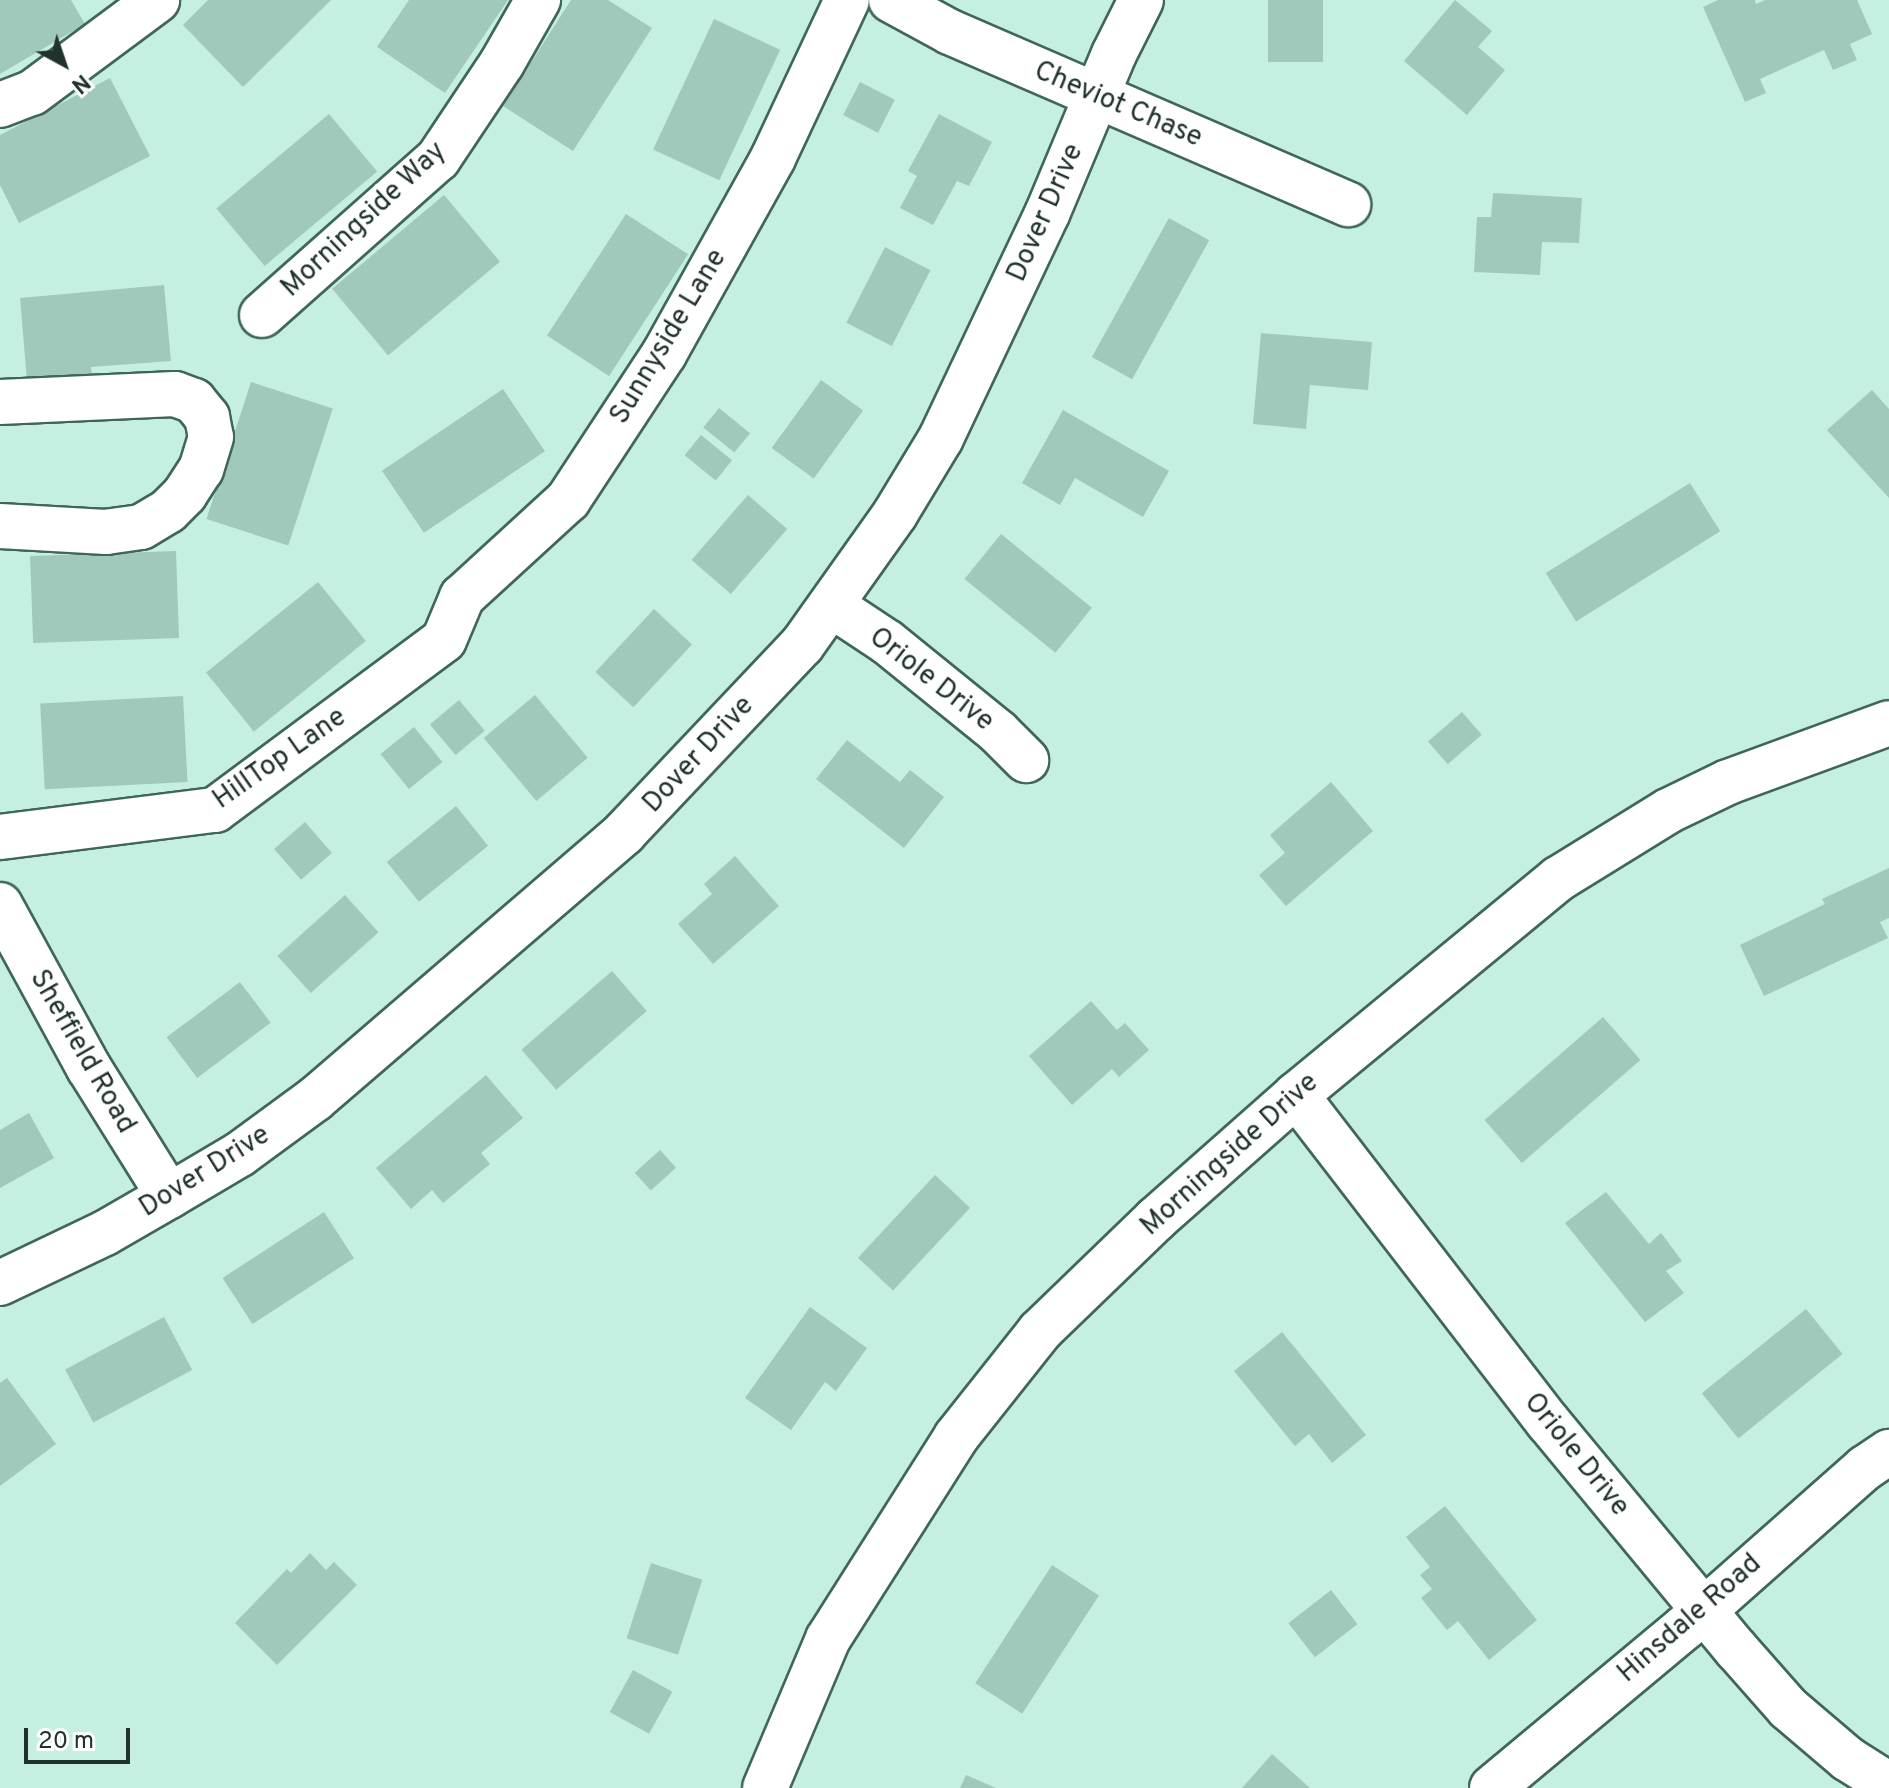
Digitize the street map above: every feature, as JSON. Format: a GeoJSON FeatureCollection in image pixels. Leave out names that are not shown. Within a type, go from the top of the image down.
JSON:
{"type":"FeatureCollection","features":[{"type":"Feature","properties":{"kind":"street"},"geometry":{"type":"LineString","coordinates":[[0,105],[32,93],[157,0]]}},
{"type":"Feature","properties":{"kind":"street","name":"Morningside Way"},"geometry":{"type":"LineString","coordinates":[[262,315],[438,159],[502,63],[538,0]]}},
{"type":"Feature","properties":{"kind":"street","name":"Sunnyside Lane"},"geometry":{"type":"LineString","coordinates":[[444,640],[462,597],[568,500],[664,354],[773,158],[847,0]]}},
{"type":"Feature","properties":{"kind":"street","name":"Cheviot Chase"},"geometry":{"type":"LineString","coordinates":[[891,0],[950,32],[1348,204]]}},
{"type":"Feature","properties":{"kind":"street","name":"Dover Drive"},"geometry":{"type":"LineString","coordinates":[[0,1283],[105,1233],[169,1196],[240,1154],[315,1099],[624,833],[802,645],[895,514],[941,438],[1047,214],[1114,54],[1141,0]]}},
{"type":"Feature","properties":{"kind":"street"},"geometry":{"type":"LineString","coordinates":[[0,402],[175,394],[194,401],[207,417],[211,437],[201,469],[185,494],[168,511],[141,527],[106,532],[0,526]]}},
{"type":"Feature","properties":{"kind":"street","name":"Oriole Drive"},"geometry":{"type":"LineString","coordinates":[[831,605],[887,642],[998,732],[1026,760]]}},
{"type":"Feature","properties":{"kind":"street","name":"HillTop Lane"},"geometry":{"type":"LineString","coordinates":[[0,837],[215,810],[444,640]]}},
{"type":"Feature","properties":{"kind":"street","name":"Morningside Drive"},"geometry":{"type":"LineString","coordinates":[[765,1788],[828,1639],[956,1437],[1040,1331],[1156,1219],[1296,1095],[1558,879],[1668,811],[1728,782],[1889,723]]}},
{"type":"Feature","properties":{"kind":"street","name":"Sheffield Road"},"geometry":{"type":"LineString","coordinates":[[2,915],[89,1068],[169,1196]]}},
{"type":"Feature","properties":{"kind":"street","name":"Oriole Drive"},"geometry":{"type":"LineString","coordinates":[[1296,1095],[1548,1422],[1703,1610],[1788,1708],[1848,1759],[1889,1785]]}},
{"type":"Feature","properties":{"kind":"street","name":"Hinsdale Road"},"geometry":{"type":"LineString","coordinates":[[1492,1788],[1865,1468],[1889,1452]]}},
{"type":"Feature","properties":{"kind":"building"},"geometry":{"type":"Polygon","coordinates":[[[0,0],[71,0],[85,24],[0,74],[0,0]]]}},
{"type":"Feature","properties":{"kind":"building"},"geometry":{"type":"Polygon","coordinates":[[[208,0],[331,0],[243,87],[183,25],[208,0]]]}},
{"type":"Feature","properties":{"kind":"building"},"geometry":{"type":"Polygon","coordinates":[[[409,0],[508,0],[445,93],[377,47],[409,0]]]}},
{"type":"Feature","properties":{"kind":"building"},"geometry":{"type":"Polygon","coordinates":[[[571,0],[608,0],[652,28],[573,151],[503,106],[571,0]]]}},
{"type":"Feature","properties":{"kind":"building"},"geometry":{"type":"Polygon","coordinates":[[[1268,0],[1323,0],[1323,62],[1268,62],[1268,0]]]}},
{"type":"Feature","properties":{"kind":"building"},"geometry":{"type":"Polygon","coordinates":[[[1455,0],[1492,31],[1478,47],[1505,70],[1467,115],[1404,61],[1455,0]]]}},
{"type":"Feature","properties":{"kind":"building"},"geometry":{"type":"Polygon","coordinates":[[[1718,0],[1755,0],[1756,4],[1765,0],[1857,0],[1872,34],[1850,44],[1857,60],[1833,70],[1824,50],[1760,79],[1766,93],[1745,102],[1703,7],[1718,0]]]}},
{"type":"Feature","properties":{"kind":"building"},"geometry":{"type":"Polygon","coordinates":[[[714,19],[780,50],[719,180],[653,150],[714,19]]]}},
{"type":"Feature","properties":{"kind":"building"},"geometry":{"type":"Polygon","coordinates":[[[110,78],[150,156],[19,223],[0,185],[0,135],[110,78]]]}},
{"type":"Feature","properties":{"kind":"building"},"geometry":{"type":"Polygon","coordinates":[[[860,82],[895,100],[878,133],[843,115],[860,82]]]}},
{"type":"Feature","properties":{"kind":"building"},"geometry":{"type":"Polygon","coordinates":[[[329,114],[377,171],[265,266],[216,208],[329,114]]]}},
{"type":"Feature","properties":{"kind":"building"},"geometry":{"type":"Polygon","coordinates":[[[939,114],[992,142],[969,186],[957,181],[933,225],[900,208],[917,176],[908,171],[939,114]]]}},
{"type":"Feature","properties":{"kind":"building"},"geometry":{"type":"Polygon","coordinates":[[[1493,193],[1582,198],[1579,243],[1542,242],[1540,275],[1474,272],[1477,217],[1491,217],[1493,193]]]}},
{"type":"Feature","properties":{"kind":"building"},"geometry":{"type":"Polygon","coordinates":[[[444,195],[500,262],[388,355],[332,289],[444,195]]]}},
{"type":"Feature","properties":{"kind":"building"},"geometry":{"type":"Polygon","coordinates":[[[626,214],[688,254],[609,376],[547,336],[626,214]]]}},
{"type":"Feature","properties":{"kind":"building"},"geometry":{"type":"Polygon","coordinates":[[[1169,218],[1209,240],[1132,379],[1092,357],[1169,218]]]}},
{"type":"Feature","properties":{"kind":"building"},"geometry":{"type":"Polygon","coordinates":[[[885,247],[930,270],[892,346],[846,323],[885,247]]]}},
{"type":"Feature","properties":{"kind":"building"},"geometry":{"type":"Polygon","coordinates":[[[164,285],[171,361],[91,367],[92,376],[27,381],[20,298],[164,285]]]}},
{"type":"Feature","properties":{"kind":"building"},"geometry":{"type":"Polygon","coordinates":[[[1261,333],[1372,342],[1368,390],[1310,385],[1306,429],[1253,424],[1261,333]]]}},
{"type":"Feature","properties":{"kind":"building"},"geometry":{"type":"Polygon","coordinates":[[[821,380],[863,411],[814,479],[772,448],[821,380]]]}},
{"type":"Feature","properties":{"kind":"building"},"geometry":{"type":"Polygon","coordinates":[[[251,382],[333,409],[288,546],[207,519],[251,382]]]}},
{"type":"Feature","properties":{"kind":"building"},"geometry":{"type":"Polygon","coordinates":[[[503,389],[545,451],[424,533],[382,471],[503,389]]]}},
{"type":"Feature","properties":{"kind":"building"},"geometry":{"type":"Polygon","coordinates":[[[1872,390],[1889,409],[1889,498],[1827,430],[1872,390]]]}},
{"type":"Feature","properties":{"kind":"building"},"geometry":{"type":"Polygon","coordinates":[[[719,408],[750,433],[734,453],[703,427],[719,408]]]}},
{"type":"Feature","properties":{"kind":"building"},"geometry":{"type":"Polygon","coordinates":[[[1063,410],[1169,471],[1143,517],[1075,478],[1060,505],[1022,483],[1063,410]]]}},
{"type":"Feature","properties":{"kind":"building"},"geometry":{"type":"Polygon","coordinates":[[[701,435],[732,460],[716,480],[685,455],[701,435]]]}},
{"type":"Feature","properties":{"kind":"building"},"geometry":{"type":"Polygon","coordinates":[[[1690,483],[1720,531],[1576,621],[1546,573],[1690,483]]]}},
{"type":"Feature","properties":{"kind":"building"},"geometry":{"type":"Polygon","coordinates":[[[748,495],[787,529],[731,594],[692,560],[748,495]]]}},
{"type":"Feature","properties":{"kind":"building"},"geometry":{"type":"Polygon","coordinates":[[[1001,534],[1092,608],[1055,653],[964,579],[1001,534]]]}},
{"type":"Feature","properties":{"kind":"building"},"geometry":{"type":"Polygon","coordinates":[[[176,551],[179,638],[33,643],[30,556],[176,551]]]}},
{"type":"Feature","properties":{"kind":"building"},"geometry":{"type":"Polygon","coordinates":[[[318,582],[366,641],[254,732],[206,673],[318,582]]]}},
{"type":"Feature","properties":{"kind":"building"},"geometry":{"type":"Polygon","coordinates":[[[654,609],[692,644],[633,707],[595,672],[654,609]]]}},
{"type":"Feature","properties":{"kind":"building"},"geometry":{"type":"Polygon","coordinates":[[[535,695],[588,758],[536,801],[484,738],[535,695]]]}},
{"type":"Feature","properties":{"kind":"building"},"geometry":{"type":"Polygon","coordinates":[[[183,696],[188,782],[45,789],[40,703],[183,696]]]}},
{"type":"Feature","properties":{"kind":"building"},"geometry":{"type":"Polygon","coordinates":[[[459,700],[485,731],[456,755],[430,724],[459,700]]]}},
{"type":"Feature","properties":{"kind":"building"},"geometry":{"type":"Polygon","coordinates":[[[1462,712],[1482,735],[1448,764],[1428,742],[1462,712]]]}},
{"type":"Feature","properties":{"kind":"building"},"geometry":{"type":"Polygon","coordinates":[[[414,727],[442,762],[409,789],[381,754],[414,727]]]}},
{"type":"Feature","properties":{"kind":"building"},"geometry":{"type":"Polygon","coordinates":[[[847,740],[900,782],[910,770],[944,797],[904,848],[816,779],[847,740]]]}},
{"type":"Feature","properties":{"kind":"building"},"geometry":{"type":"Polygon","coordinates":[[[1331,782],[1373,831],[1286,906],[1259,875],[1285,853],[1270,835],[1331,782]]]}},
{"type":"Feature","properties":{"kind":"building"},"geometry":{"type":"Polygon","coordinates":[[[456,806],[488,846],[419,902],[387,862],[456,806]]]}},
{"type":"Feature","properties":{"kind":"building"},"geometry":{"type":"Polygon","coordinates":[[[305,822],[332,853],[301,880],[274,849],[305,822]]]}},
{"type":"Feature","properties":{"kind":"building"},"geometry":{"type":"Polygon","coordinates":[[[735,856],[779,906],[713,964],[678,924],[712,894],[704,884],[735,856]]]}},
{"type":"Feature","properties":{"kind":"building"},"geometry":{"type":"Polygon","coordinates":[[[1889,868],[1889,918],[1880,922],[1888,938],[1764,996],[1740,945],[1825,904],[1822,899],[1889,868]]]}},
{"type":"Feature","properties":{"kind":"building"},"geometry":{"type":"Polygon","coordinates":[[[345,895],[378,932],[311,993],[277,956],[345,895]]]}},
{"type":"Feature","properties":{"kind":"building"},"geometry":{"type":"Polygon","coordinates":[[[612,971],[647,1011],[556,1090],[521,1050],[612,971]]]}},
{"type":"Feature","properties":{"kind":"building"},"geometry":{"type":"Polygon","coordinates":[[[240,982],[271,1023],[197,1078],[167,1037],[240,982]]]}},
{"type":"Feature","properties":{"kind":"building"},"geometry":{"type":"Polygon","coordinates":[[[1091,1001],[1117,1030],[1125,1023],[1149,1050],[1119,1077],[1112,1069],[1072,1105],[1029,1056],[1091,1001]]]}},
{"type":"Feature","properties":{"kind":"building"},"geometry":{"type":"Polygon","coordinates":[[[1603,1017],[1640,1060],[1522,1163],[1485,1120],[1603,1017]]]}},
{"type":"Feature","properties":{"kind":"building"},"geometry":{"type":"Polygon","coordinates":[[[486,1075],[523,1118],[481,1153],[490,1164],[443,1203],[432,1190],[411,1209],[376,1168],[486,1075]]]}},
{"type":"Feature","properties":{"kind":"building"},"geometry":{"type":"Polygon","coordinates":[[[29,1113],[54,1158],[0,1188],[0,1130],[29,1113]]]}},
{"type":"Feature","properties":{"kind":"building"},"geometry":{"type":"Polygon","coordinates":[[[660,1150],[676,1168],[651,1191],[635,1173],[660,1150]]]}},
{"type":"Feature","properties":{"kind":"building"},"geometry":{"type":"Polygon","coordinates":[[[935,1175],[970,1208],[893,1290],[858,1258],[935,1175]]]}},
{"type":"Feature","properties":{"kind":"building"},"geometry":{"type":"Polygon","coordinates":[[[1606,1192],[1649,1244],[1661,1233],[1682,1261],[1666,1271],[1684,1293],[1645,1322],[1565,1223],[1606,1192]]]}},
{"type":"Feature","properties":{"kind":"building"},"geometry":{"type":"Polygon","coordinates":[[[324,1212],[354,1258],[252,1324],[223,1278],[324,1212]]]}},
{"type":"Feature","properties":{"kind":"building"},"geometry":{"type":"Polygon","coordinates":[[[810,1307],[867,1348],[836,1391],[825,1382],[791,1430],[745,1398],[810,1307]]]}},
{"type":"Feature","properties":{"kind":"building"},"geometry":{"type":"Polygon","coordinates":[[[1806,1309],[1843,1354],[1738,1438],[1702,1393],[1806,1309]]]}},
{"type":"Feature","properties":{"kind":"building"},"geometry":{"type":"Polygon","coordinates":[[[164,1317],[192,1370],[93,1423],[65,1370],[164,1317]]]}},
{"type":"Feature","properties":{"kind":"building"},"geometry":{"type":"Polygon","coordinates":[[[1282,1332],[1366,1435],[1332,1463],[1309,1434],[1295,1446],[1234,1371],[1282,1332]]]}},
{"type":"Feature","properties":{"kind":"building"},"geometry":{"type":"Polygon","coordinates":[[[7,1378],[56,1444],[0,1486],[0,1383],[7,1378]]]}},
{"type":"Feature","properties":{"kind":"building"},"geometry":{"type":"Polygon","coordinates":[[[1445,1506],[1537,1620],[1489,1660],[1458,1621],[1447,1630],[1421,1598],[1432,1589],[1420,1575],[1430,1567],[1406,1537],[1445,1506]]]}},
{"type":"Feature","properties":{"kind":"building"},"geometry":{"type":"Polygon","coordinates":[[[310,1553],[326,1570],[334,1562],[357,1585],[277,1665],[235,1623],[287,1569],[291,1573],[310,1553]]]}},
{"type":"Feature","properties":{"kind":"building"},"geometry":{"type":"Polygon","coordinates":[[[651,1563],[702,1580],[678,1655],[627,1638],[651,1563]]]}},
{"type":"Feature","properties":{"kind":"building"},"geometry":{"type":"Polygon","coordinates":[[[1052,1565],[1099,1595],[1022,1714],[975,1683],[1052,1565]]]}},
{"type":"Feature","properties":{"kind":"building"},"geometry":{"type":"Polygon","coordinates":[[[1331,1590],[1357,1624],[1315,1657],[1288,1623],[1331,1590]]]}},
{"type":"Feature","properties":{"kind":"building"},"geometry":{"type":"Polygon","coordinates":[[[633,1670],[672,1692],[649,1734],[610,1712],[633,1670]]]}},
{"type":"Feature","properties":{"kind":"building"},"geometry":{"type":"Polygon","coordinates":[[[1272,1754],[1310,1788],[1242,1788],[1272,1754]]]}},
{"type":"Feature","properties":{"kind":"building"},"geometry":{"type":"Polygon","coordinates":[[[966,1775],[996,1788],[960,1788],[966,1775]]]}}]}
